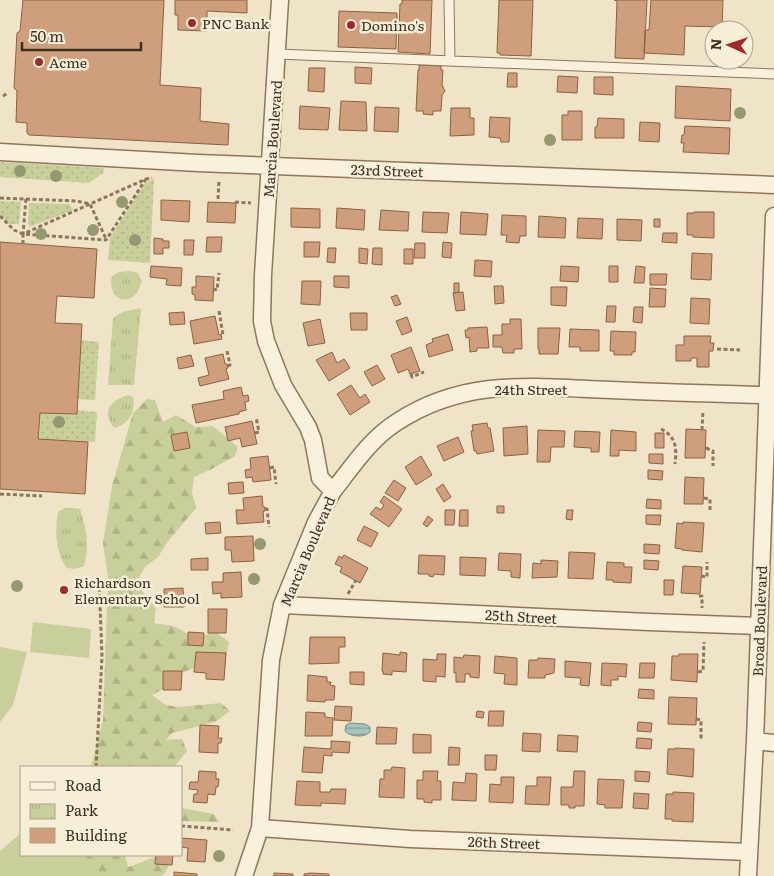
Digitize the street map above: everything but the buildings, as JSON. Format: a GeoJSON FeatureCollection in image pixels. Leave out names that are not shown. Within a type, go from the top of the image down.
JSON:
{"type":"FeatureCollection","features":[{"type":"Feature","properties":{"kind":"street","name":"Marcia Boulevard"},"geometry":{"type":"LineString","coordinates":[[244,876],[260,828],[272,660],[282,605],[316,522],[333,491],[320,478],[313,440],[308,427],[283,385],[266,341],[264,328],[262,309],[263,275],[280,0]]}},
{"type":"Feature","properties":{"kind":"street","name":"23rd Street"},"geometry":{"type":"LineString","coordinates":[[0,152],[774,185]]}},
{"type":"Feature","properties":{"kind":"street","name":"Broad Boulevard"},"geometry":{"type":"LineString","coordinates":[[748,876],[755,741],[766,395],[774,216]]}},
{"type":"Feature","properties":{"kind":"street","name":"24th Street"},"geometry":{"type":"LineString","coordinates":[[333,491],[369,446],[397,422],[436,402],[459,394],[509,386],[766,395]]}},
{"type":"Feature","properties":{"kind":"street","name":"25th Street"},"geometry":{"type":"LineString","coordinates":[[282,605],[625,622],[759,626]]}},
{"type":"Feature","properties":{"kind":"street"},"geometry":{"type":"LineString","coordinates":[[755,741],[774,742]]}},
{"type":"Feature","properties":{"kind":"street","name":"26th Street"},"geometry":{"type":"LineString","coordinates":[[260,828],[410,839],[749,852]]}},
{"type":"Feature","properties":{"kind":"lane"},"geometry":{"type":"LineString","coordinates":[[450,0],[450,60]]}},
{"type":"Feature","properties":{"kind":"lane"},"geometry":{"type":"LineString","coordinates":[[277,54],[774,74]]}},
{"type":"Feature","properties":{"kind":"path"},"geometry":{"type":"LineString","coordinates":[[3,96],[8,93]]}},
{"type":"Feature","properties":{"kind":"path"},"geometry":{"type":"LineString","coordinates":[[24,234],[146,178],[157,178]]}},
{"type":"Feature","properties":{"kind":"path"},"geometry":{"type":"LineString","coordinates":[[106,240],[146,178]]}},
{"type":"Feature","properties":{"kind":"path"},"geometry":{"type":"LineString","coordinates":[[212,180],[227,180]]}},
{"type":"Feature","properties":{"kind":"path"},"geometry":{"type":"LineString","coordinates":[[218,199],[219,180]]}},
{"type":"Feature","properties":{"kind":"path"},"geometry":{"type":"LineString","coordinates":[[0,198],[77,201],[90,204]]}},
{"type":"Feature","properties":{"kind":"path"},"geometry":{"type":"LineString","coordinates":[[23,244],[26,199]]}},
{"type":"Feature","properties":{"kind":"path"},"geometry":{"type":"LineString","coordinates":[[235,202],[251,203]]}},
{"type":"Feature","properties":{"kind":"path"},"geometry":{"type":"LineString","coordinates":[[90,204],[106,240]]}},
{"type":"Feature","properties":{"kind":"path"},"geometry":{"type":"LineString","coordinates":[[0,216],[14,230],[24,234],[106,240]]}},
{"type":"Feature","properties":{"kind":"path"},"geometry":{"type":"LineString","coordinates":[[214,289],[217,290],[219,273]]}},
{"type":"Feature","properties":{"kind":"path"},"geometry":{"type":"LineString","coordinates":[[219,311],[222,335]]}},
{"type":"Feature","properties":{"kind":"path"},"geometry":{"type":"LineString","coordinates":[[717,349],[740,350]]}},
{"type":"Feature","properties":{"kind":"path"},"geometry":{"type":"LineString","coordinates":[[227,351],[230,365],[228,366]]}},
{"type":"Feature","properties":{"kind":"path"},"geometry":{"type":"LineString","coordinates":[[411,374],[412,377],[424,372]]}},
{"type":"Feature","properties":{"kind":"path"},"geometry":{"type":"LineString","coordinates":[[702,430],[703,411]]}},
{"type":"Feature","properties":{"kind":"path"},"geometry":{"type":"LineString","coordinates":[[255,432],[259,432],[256,417]]}},
{"type":"Feature","properties":{"kind":"path"},"geometry":{"type":"LineString","coordinates":[[661,428],[668,432],[675,440],[677,450],[676,464]]}},
{"type":"Feature","properties":{"kind":"path"},"geometry":{"type":"LineString","coordinates":[[706,448],[713,451],[713,466]]}},
{"type":"Feature","properties":{"kind":"path"},"geometry":{"type":"LineString","coordinates":[[270,468],[274,467],[276,484]]}},
{"type":"Feature","properties":{"kind":"path"},"geometry":{"type":"LineString","coordinates":[[0,494],[42,496]]}},
{"type":"Feature","properties":{"kind":"path"},"geometry":{"type":"LineString","coordinates":[[704,498],[710,499],[710,511]]}},
{"type":"Feature","properties":{"kind":"path"},"geometry":{"type":"LineString","coordinates":[[265,509],[267,509],[269,526]]}},
{"type":"Feature","properties":{"kind":"path"},"geometry":{"type":"LineString","coordinates":[[701,576],[707,577],[707,562]]}},
{"type":"Feature","properties":{"kind":"path"},"geometry":{"type":"LineString","coordinates":[[96,766],[102,657],[99,579]]}},
{"type":"Feature","properties":{"kind":"path"},"geometry":{"type":"LineString","coordinates":[[348,594],[356,580]]}},
{"type":"Feature","properties":{"kind":"path"},"geometry":{"type":"LineString","coordinates":[[699,596],[702,596],[702,609]]}},
{"type":"Feature","properties":{"kind":"path"},"geometry":{"type":"LineString","coordinates":[[698,672],[703,671],[704,642]]}},
{"type":"Feature","properties":{"kind":"path"},"geometry":{"type":"LineString","coordinates":[[696,719],[701,720],[701,739]]}},
{"type":"Feature","properties":{"kind":"path"},"geometry":{"type":"LineString","coordinates":[[182,826],[233,830]]}},
{"type":"Feature","properties":{"kind":"green space"},"geometry":{"type":"Polygon","coordinates":[[[0,162],[104,168],[103,173],[89,183],[0,177],[0,162]]]}},
{"type":"Feature","properties":{"kind":"green space"},"geometry":{"type":"Polygon","coordinates":[[[154,179],[150,263],[108,260],[110,238],[145,183],[154,179]]]}},
{"type":"Feature","properties":{"kind":"green space"},"geometry":{"type":"Polygon","coordinates":[[[0,201],[21,202],[19,224],[9,224],[0,215],[0,201]]]}},
{"type":"Feature","properties":{"kind":"green space"},"geometry":{"type":"Polygon","coordinates":[[[29,203],[70,204],[73,210],[30,227],[28,224],[29,203]]]}},
{"type":"Feature","properties":{"kind":"green space"},"geometry":{"type":"Polygon","coordinates":[[[130,271],[138,273],[142,282],[137,293],[132,298],[122,299],[114,293],[111,282],[112,276],[119,272],[130,271]]]}},
{"type":"Feature","properties":{"kind":"green space"},"geometry":{"type":"Polygon","coordinates":[[[141,308],[134,385],[108,385],[113,319],[129,310],[141,308]]]}},
{"type":"Feature","properties":{"kind":"green space"},"geometry":{"type":"Polygon","coordinates":[[[81,340],[99,342],[95,400],[77,399],[81,340]]]}},
{"type":"Feature","properties":{"kind":"green space"},"geometry":{"type":"Polygon","coordinates":[[[128,395],[133,397],[134,402],[130,417],[124,424],[114,428],[108,417],[109,407],[116,400],[128,395]]]}},
{"type":"Feature","properties":{"kind":"green space"},"geometry":{"type":"Polygon","coordinates":[[[147,399],[155,400],[163,422],[176,415],[196,427],[213,426],[238,447],[235,456],[194,477],[192,493],[196,508],[169,540],[158,557],[145,567],[136,583],[156,608],[154,623],[180,629],[198,639],[214,631],[229,642],[225,661],[207,668],[194,668],[174,676],[163,689],[152,695],[166,705],[179,707],[221,703],[230,711],[215,722],[172,733],[166,740],[182,739],[187,751],[175,766],[91,766],[103,720],[108,577],[103,543],[112,486],[133,413],[147,399]]]}},
{"type":"Feature","properties":{"kind":"green space"},"geometry":{"type":"Polygon","coordinates":[[[77,410],[97,412],[95,442],[38,439],[40,413],[77,410]]]}},
{"type":"Feature","properties":{"kind":"green space"},"geometry":{"type":"Polygon","coordinates":[[[65,508],[80,509],[85,530],[87,544],[86,559],[84,566],[75,569],[67,568],[58,549],[56,526],[58,512],[65,508]]]}},
{"type":"Feature","properties":{"kind":"green space"},"geometry":{"type":"Polygon","coordinates":[[[33,622],[91,629],[89,658],[30,652],[33,622]]]}},
{"type":"Feature","properties":{"kind":"green space"},"geometry":{"type":"Polygon","coordinates":[[[0,647],[27,652],[13,705],[0,722],[0,647]]]}},
{"type":"Feature","properties":{"kind":"green space"},"geometry":{"type":"Polygon","coordinates":[[[182,808],[214,814],[219,822],[182,821],[182,808]]]}},
{"type":"Feature","properties":{"kind":"green space"},"geometry":{"type":"Polygon","coordinates":[[[20,834],[20,856],[87,856],[85,876],[0,876],[0,851],[20,834]]]}},
{"type":"Feature","properties":{"kind":"green space"},"geometry":{"type":"Polygon","coordinates":[[[82,856],[125,856],[128,867],[160,856],[169,856],[172,859],[165,873],[161,876],[80,876],[82,856]]]}},
{"type":"Feature","properties":{"kind":"water"},"geometry":{"type":"Polygon","coordinates":[[[350,723],[365,724],[370,727],[370,732],[361,736],[350,735],[345,731],[346,725],[350,723]]]}},
{"type":"Feature","properties":{"kind":"place","name":"PNC Bank"},"geometry":{"type":"Point","coordinates":[192,23]}},
{"type":"Feature","properties":{"kind":"place","name":"Domino's"},"geometry":{"type":"Point","coordinates":[351,25]}},
{"type":"Feature","properties":{"kind":"place","name":"Acme"},"geometry":{"type":"Point","coordinates":[39,62]}},
{"type":"Feature","properties":{"kind":"place","name":"Richardson Elementary School"},"geometry":{"type":"Point","coordinates":[64,590]}}]}
